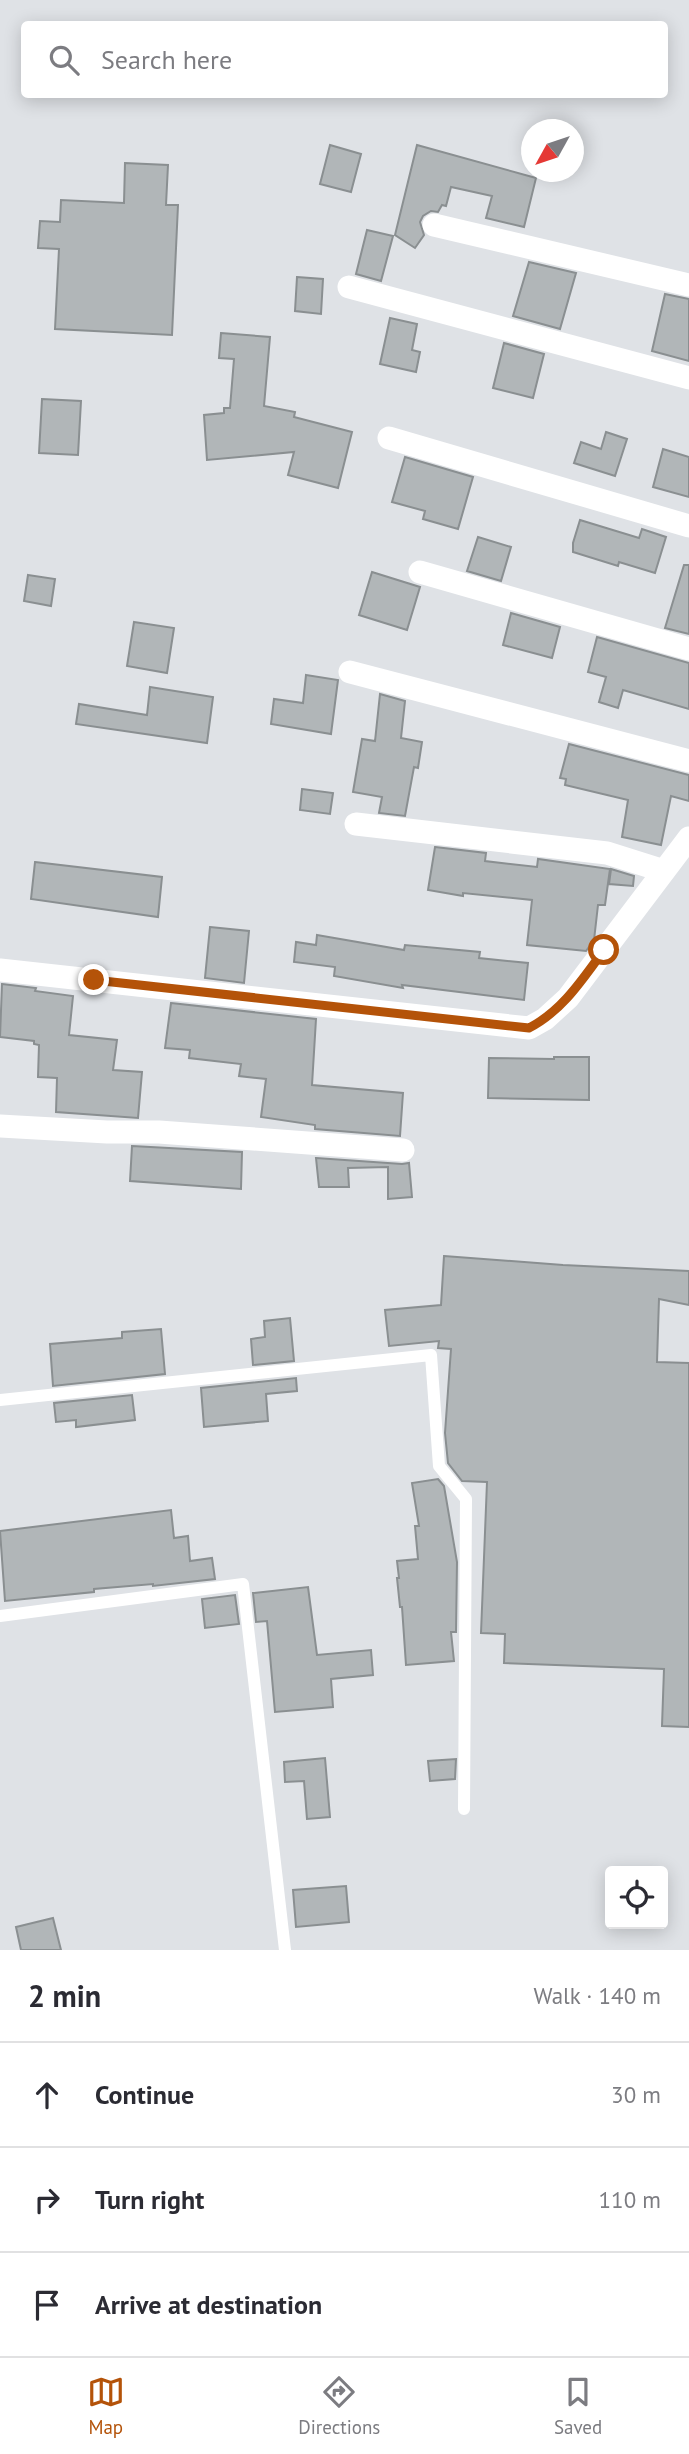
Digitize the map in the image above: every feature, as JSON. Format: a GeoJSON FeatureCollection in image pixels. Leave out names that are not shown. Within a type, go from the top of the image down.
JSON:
{"type":"FeatureCollection","features":[{"type":"Feature","properties":{"kind":"street"},"geometry":{"type":"LineString","coordinates":[[434,225],[689,285]]}},
{"type":"Feature","properties":{"kind":"street"},"geometry":{"type":"LineString","coordinates":[[349,287],[689,378]]}},
{"type":"Feature","properties":{"kind":"street"},"geometry":{"type":"LineString","coordinates":[[389,438],[689,526]]}},
{"type":"Feature","properties":{"kind":"street"},"geometry":{"type":"LineString","coordinates":[[420,572],[689,649]]}},
{"type":"Feature","properties":{"kind":"street"},"geometry":{"type":"LineString","coordinates":[[350,672],[689,761]]}},
{"type":"Feature","properties":{"kind":"street"},"geometry":{"type":"LineString","coordinates":[[356,824],[607,853],[664,870]]}},
{"type":"Feature","properties":{"kind":"street"},"geometry":{"type":"LineString","coordinates":[[0,970],[529,1028],[545,1020],[568,998],[689,838]]}},
{"type":"Feature","properties":{"kind":"street"},"geometry":{"type":"LineString","coordinates":[[0,1126],[159,1132],[402,1150]]}},
{"type":"Feature","properties":{"kind":"lane"},"geometry":{"type":"LineString","coordinates":[[0,1400],[432,1355],[439,1466],[466,1499],[464,1809]]}},
{"type":"Feature","properties":{"kind":"lane"},"geometry":{"type":"LineString","coordinates":[[0,1616],[243,1584],[285,1950]]}},
{"type":"Feature","properties":{"kind":"building"},"geometry":{"type":"Polygon","coordinates":[[[330,145],[361,154],[351,192],[320,184],[330,145]]]}},
{"type":"Feature","properties":{"kind":"building"},"geometry":{"type":"Polygon","coordinates":[[[417,145],[521,174],[521,182],[535,182],[524,227],[486,218],[492,196],[451,187],[446,206],[442,205],[438,212],[431,211],[423,216],[420,222],[424,235],[415,248],[395,235],[417,145]]]}},
{"type":"Feature","properties":{"kind":"building"},"geometry":{"type":"Polygon","coordinates":[[[125,163],[168,165],[166,205],[178,205],[172,335],[55,329],[59,249],[38,248],[40,221],[60,222],[61,200],[124,203],[125,163]]]}},
{"type":"Feature","properties":{"kind":"building"},"geometry":{"type":"Polygon","coordinates":[[[367,230],[393,236],[381,281],[356,274],[367,230]]]}},
{"type":"Feature","properties":{"kind":"building"},"geometry":{"type":"Polygon","coordinates":[[[529,262],[576,273],[560,329],[513,316],[529,262]]]}},
{"type":"Feature","properties":{"kind":"building"},"geometry":{"type":"Polygon","coordinates":[[[297,277],[323,279],[321,314],[295,311],[297,277]]]}},
{"type":"Feature","properties":{"kind":"building"},"geometry":{"type":"Polygon","coordinates":[[[665,294],[689,299],[689,361],[652,351],[665,294]]]}},
{"type":"Feature","properties":{"kind":"building"},"geometry":{"type":"Polygon","coordinates":[[[390,318],[417,324],[412,350],[420,352],[416,372],[380,364],[390,318]]]}},
{"type":"Feature","properties":{"kind":"building"},"geometry":{"type":"Polygon","coordinates":[[[221,333],[270,337],[264,406],[295,412],[294,417],[352,432],[338,488],[288,475],[294,452],[207,460],[204,415],[224,413],[224,408],[230,408],[234,359],[219,358],[221,333]]]}},
{"type":"Feature","properties":{"kind":"building"},"geometry":{"type":"Polygon","coordinates":[[[504,343],[544,354],[533,398],[493,388],[504,343]]]}},
{"type":"Feature","properties":{"kind":"building"},"geometry":{"type":"Polygon","coordinates":[[[42,399],[81,401],[78,455],[39,453],[42,399]]]}},
{"type":"Feature","properties":{"kind":"building"},"geometry":{"type":"Polygon","coordinates":[[[606,432],[627,439],[615,476],[574,463],[581,442],[601,449],[606,432]]]}},
{"type":"Feature","properties":{"kind":"building"},"geometry":{"type":"Polygon","coordinates":[[[663,449],[689,457],[689,497],[653,487],[663,449]]]}},
{"type":"Feature","properties":{"kind":"building"},"geometry":{"type":"Polygon","coordinates":[[[405,457],[473,477],[458,529],[423,519],[425,511],[392,502],[405,457]]]}},
{"type":"Feature","properties":{"kind":"building"},"geometry":{"type":"Polygon","coordinates":[[[580,520],[639,538],[642,529],[666,537],[655,573],[619,562],[618,566],[573,552],[580,520]]]}},
{"type":"Feature","properties":{"kind":"building"},"geometry":{"type":"Polygon","coordinates":[[[478,537],[511,547],[501,581],[467,571],[478,537]]]}},
{"type":"Feature","properties":{"kind":"building"},"geometry":{"type":"Polygon","coordinates":[[[684,565],[689,565],[689,634],[665,628],[684,565]]]}},
{"type":"Feature","properties":{"kind":"building"},"geometry":{"type":"Polygon","coordinates":[[[372,572],[420,587],[407,630],[359,615],[372,572]]]}},
{"type":"Feature","properties":{"kind":"building"},"geometry":{"type":"Polygon","coordinates":[[[28,575],[55,579],[51,606],[24,601],[28,575]]]}},
{"type":"Feature","properties":{"kind":"building"},"geometry":{"type":"Polygon","coordinates":[[[511,613],[560,627],[552,658],[503,645],[511,613]]]}},
{"type":"Feature","properties":{"kind":"building"},"geometry":{"type":"Polygon","coordinates":[[[134,622],[174,628],[167,673],[127,666],[134,622]]]}},
{"type":"Feature","properties":{"kind":"building"},"geometry":{"type":"Polygon","coordinates":[[[597,637],[689,663],[689,709],[623,690],[618,708],[599,702],[606,677],[588,672],[597,637]]]}},
{"type":"Feature","properties":{"kind":"building"},"geometry":{"type":"Polygon","coordinates":[[[306,675],[338,680],[331,734],[271,724],[274,699],[303,703],[306,675]]]}},
{"type":"Feature","properties":{"kind":"building"},"geometry":{"type":"Polygon","coordinates":[[[150,687],[213,697],[207,743],[76,724],[79,704],[147,715],[150,687]]]}},
{"type":"Feature","properties":{"kind":"building"},"geometry":{"type":"Polygon","coordinates":[[[380,694],[405,701],[401,738],[422,742],[418,768],[414,767],[405,816],[379,813],[382,797],[353,792],[362,739],[375,741],[380,694]]]}},
{"type":"Feature","properties":{"kind":"building"},"geometry":{"type":"Polygon","coordinates":[[[569,744],[689,775],[689,801],[671,796],[661,845],[622,837],[628,800],[565,785],[566,779],[560,778],[569,744]]]}},
{"type":"Feature","properties":{"kind":"building"},"geometry":{"type":"Polygon","coordinates":[[[302,789],[333,793],[330,814],[300,810],[302,789]]]}},
{"type":"Feature","properties":{"kind":"building"},"geometry":{"type":"Polygon","coordinates":[[[435,847],[486,853],[485,861],[537,867],[538,859],[610,869],[605,905],[598,905],[594,940],[586,951],[527,945],[532,900],[463,893],[463,896],[428,890],[435,847]]]}},
{"type":"Feature","properties":{"kind":"building"},"geometry":{"type":"Polygon","coordinates":[[[35,862],[162,877],[158,917],[31,899],[35,862]]]}},
{"type":"Feature","properties":{"kind":"building"},"geometry":{"type":"Polygon","coordinates":[[[611,869],[634,876],[633,886],[609,884],[611,869]]]}},
{"type":"Feature","properties":{"kind":"building"},"geometry":{"type":"Polygon","coordinates":[[[210,927],[249,931],[244,983],[205,978],[210,927]]]}},
{"type":"Feature","properties":{"kind":"building"},"geometry":{"type":"Polygon","coordinates":[[[317,935],[404,950],[405,945],[480,952],[479,958],[528,963],[524,1000],[402,985],[403,988],[334,976],[335,967],[294,962],[296,942],[316,945],[317,935]]]}},
{"type":"Feature","properties":{"kind":"building"},"geometry":{"type":"Polygon","coordinates":[[[2,984],[73,996],[69,1035],[117,1040],[113,1070],[142,1072],[138,1118],[56,1112],[57,1078],[38,1077],[39,1045],[34,1044],[34,1041],[0,1037],[2,984]]]}},
{"type":"Feature","properties":{"kind":"building"},"geometry":{"type":"Polygon","coordinates":[[[171,1003],[316,1019],[312,1085],[403,1093],[400,1136],[315,1129],[315,1125],[261,1117],[266,1079],[239,1076],[241,1064],[189,1058],[190,1050],[165,1048],[171,1003]]]}},
{"type":"Feature","properties":{"kind":"building"},"geometry":{"type":"Polygon","coordinates":[[[589,1057],[589,1100],[488,1098],[489,1058],[589,1057]]]}},
{"type":"Feature","properties":{"kind":"building"},"geometry":{"type":"Polygon","coordinates":[[[132,1146],[242,1152],[241,1189],[130,1181],[132,1146]]]}},
{"type":"Feature","properties":{"kind":"building"},"geometry":{"type":"Polygon","coordinates":[[[316,1158],[409,1163],[412,1197],[388,1199],[388,1167],[348,1168],[349,1187],[319,1187],[316,1158]]]}},
{"type":"Feature","properties":{"kind":"building"},"geometry":{"type":"Polygon","coordinates":[[[444,1256],[689,1271],[689,1305],[659,1299],[657,1362],[689,1363],[689,1727],[662,1726],[664,1669],[504,1663],[505,1634],[481,1633],[487,1482],[462,1481],[448,1463],[445,1433],[451,1349],[438,1348],[439,1341],[389,1346],[385,1310],[441,1305],[444,1256]]]}},
{"type":"Feature","properties":{"kind":"building"},"geometry":{"type":"Polygon","coordinates":[[[290,1318],[294,1361],[253,1365],[251,1339],[265,1337],[264,1321],[290,1318]]]}},
{"type":"Feature","properties":{"kind":"building"},"geometry":{"type":"Polygon","coordinates":[[[161,1329],[165,1374],[53,1386],[50,1344],[122,1338],[122,1332],[161,1329]]]}},
{"type":"Feature","properties":{"kind":"building"},"geometry":{"type":"Polygon","coordinates":[[[296,1378],[297,1391],[266,1394],[268,1421],[204,1427],[201,1388],[296,1378]]]}},
{"type":"Feature","properties":{"kind":"building"},"geometry":{"type":"Polygon","coordinates":[[[132,1395],[135,1420],[76,1427],[76,1420],[56,1422],[54,1403],[132,1395]]]}},
{"type":"Feature","properties":{"kind":"building"},"geometry":{"type":"Polygon","coordinates":[[[438,1479],[444,1486],[457,1562],[456,1632],[451,1632],[454,1661],[406,1665],[397,1561],[418,1559],[415,1526],[419,1526],[412,1483],[438,1479]]]}},
{"type":"Feature","properties":{"kind":"building"},"geometry":{"type":"Polygon","coordinates":[[[171,1510],[174,1538],[188,1536],[190,1561],[212,1558],[215,1579],[94,1589],[94,1592],[5,1601],[0,1531],[171,1510]]]}},
{"type":"Feature","properties":{"kind":"building"},"geometry":{"type":"Polygon","coordinates":[[[308,1587],[317,1655],[371,1650],[373,1675],[331,1679],[333,1707],[275,1712],[267,1621],[256,1622],[253,1593],[308,1587]]]}},
{"type":"Feature","properties":{"kind":"building"},"geometry":{"type":"Polygon","coordinates":[[[235,1595],[239,1624],[205,1628],[202,1599],[235,1595]]]}},
{"type":"Feature","properties":{"kind":"building"},"geometry":{"type":"Polygon","coordinates":[[[325,1758],[330,1817],[307,1819],[304,1781],[285,1782],[284,1762],[325,1758]]]}},
{"type":"Feature","properties":{"kind":"building"},"geometry":{"type":"Polygon","coordinates":[[[456,1759],[455,1779],[430,1781],[428,1761],[456,1759]]]}},
{"type":"Feature","properties":{"kind":"building"},"geometry":{"type":"Polygon","coordinates":[[[346,1886],[349,1922],[296,1927],[293,1890],[346,1886]]]}},
{"type":"Feature","properties":{"kind":"building"},"geometry":{"type":"Polygon","coordinates":[[[53,1918],[61,1950],[21,1950],[16,1927],[53,1918]]]}},
{"type":"Feature","properties":{"kind":"route"},"geometry":{"type":"LineString","coordinates":[[94,980],[529,1028],[545,1020],[568,998],[604,950]]}}]}
